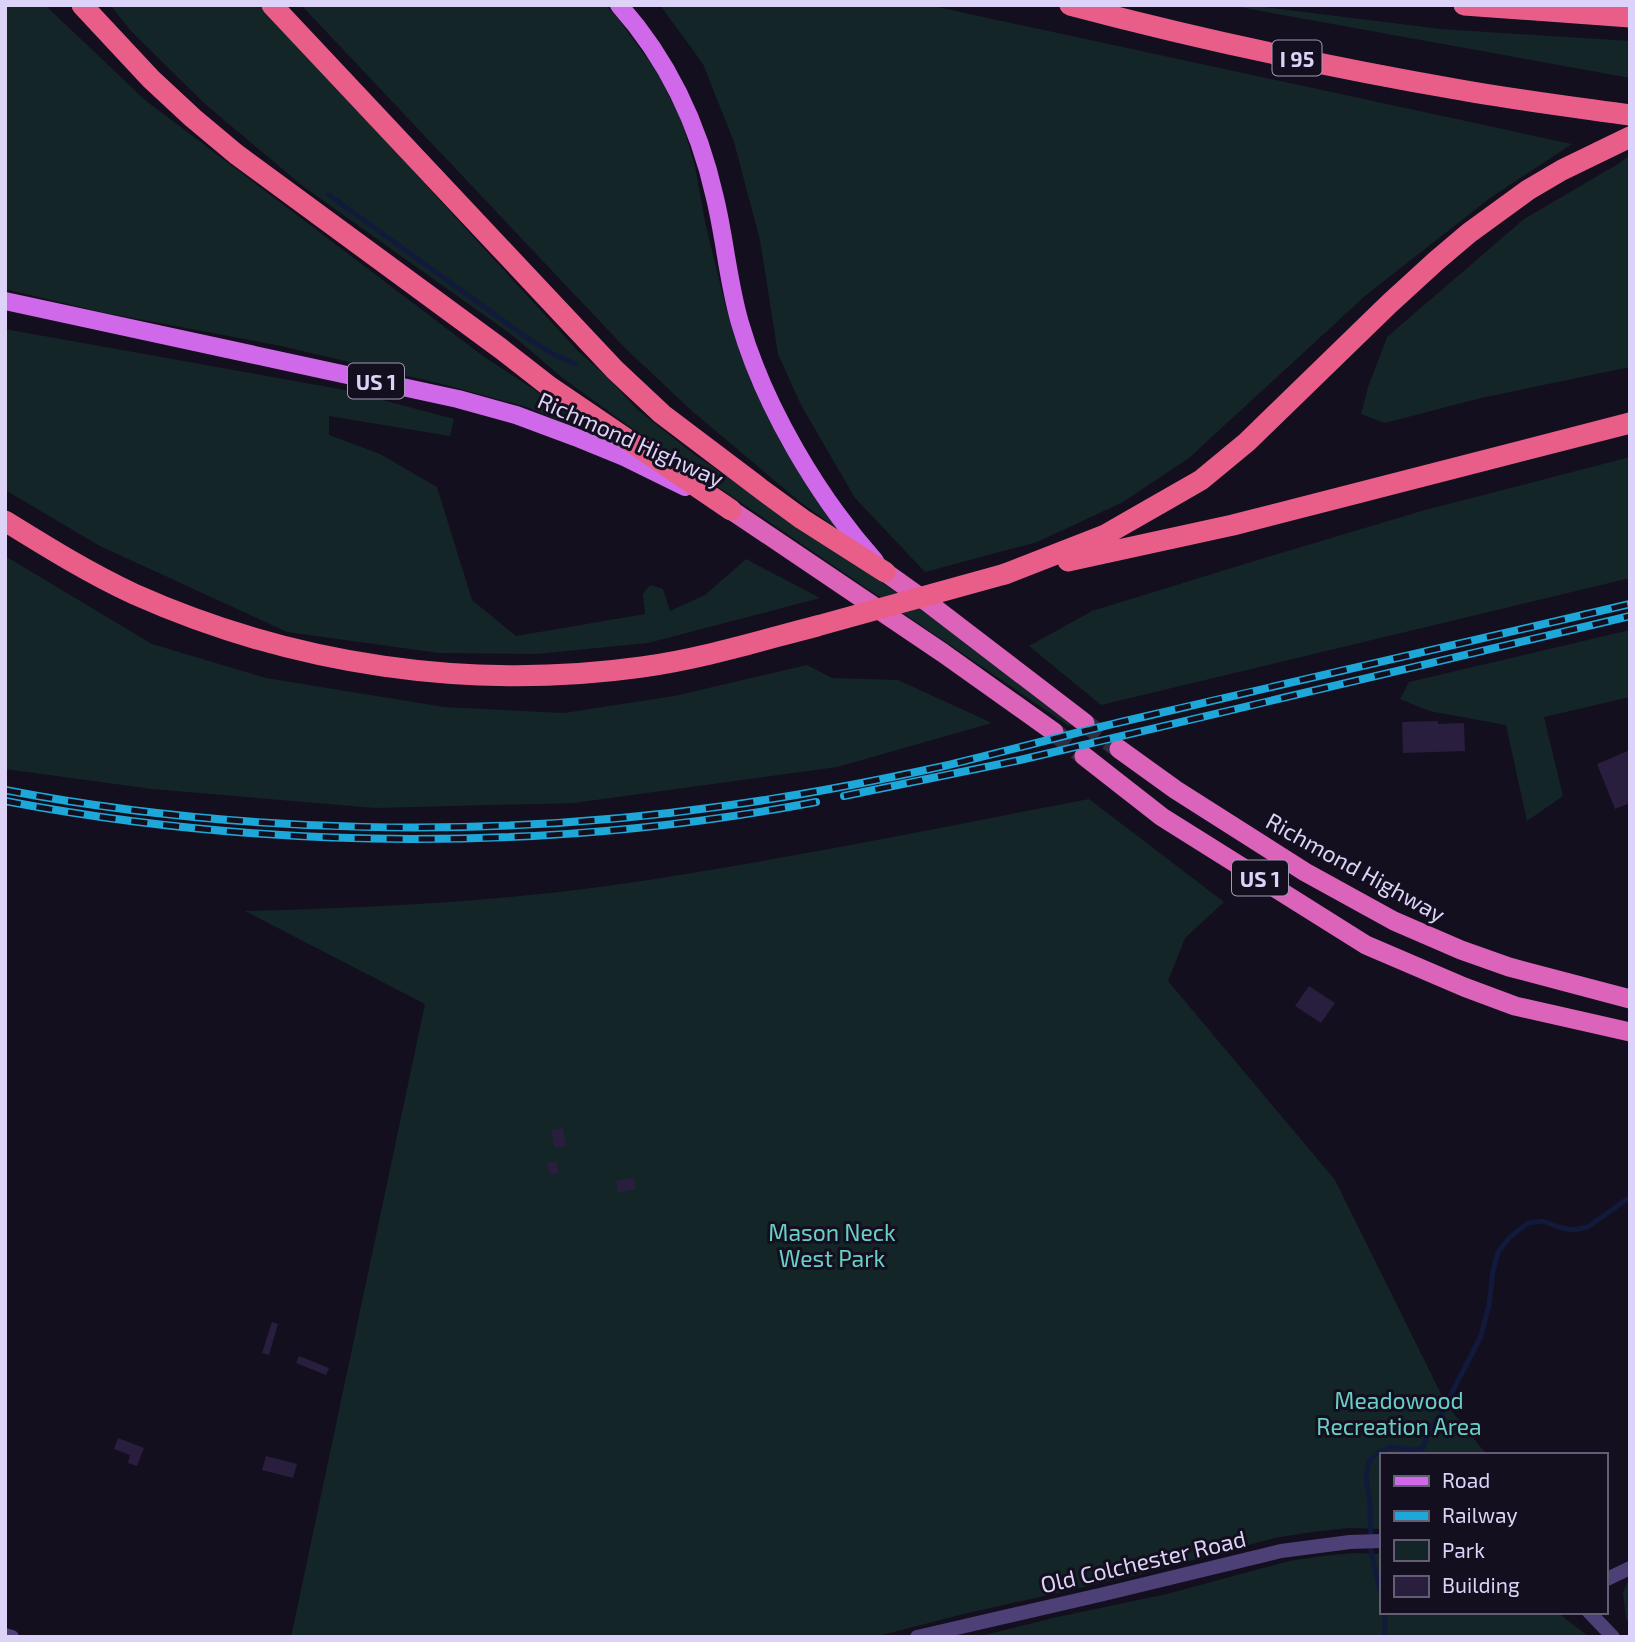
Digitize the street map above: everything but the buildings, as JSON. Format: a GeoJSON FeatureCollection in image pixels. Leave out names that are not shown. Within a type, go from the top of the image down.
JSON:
{"type":"FeatureCollection","features":[{"type":"Feature","properties":{"kind":"highway"},"geometry":{"type":"LineString","coordinates":[[82,5],[151,79],[192,118],[236,154],[550,387],[732,510]]}},
{"type":"Feature","properties":{"kind":"highway"},"geometry":{"type":"LineString","coordinates":[[272,5],[615,370],[662,414],[792,511],[927,602],[1085,723]]}},
{"type":"Feature","properties":{"kind":"highway","name":"I 95"},"geometry":{"type":"LineString","coordinates":[[1070,5],[1368,73],[1463,91],[1630,115]]}},
{"type":"Feature","properties":{"kind":"highway"},"geometry":{"type":"LineString","coordinates":[[1464,5],[1630,17]]}},
{"type":"Feature","properties":{"kind":"highway"},"geometry":{"type":"LineString","coordinates":[[1005,574],[1105,535],[1201,480],[1247,442],[1389,304],[1469,233],[1528,190],[1562,170],[1630,138]]}},
{"type":"Feature","properties":{"kind":"highway"},"geometry":{"type":"LineString","coordinates":[[5,521],[100,577],[180,613],[274,644],[379,667],[493,677],[541,677],[644,667],[694,658],[1005,574],[1233,525],[1630,423]]}},
{"type":"Feature","properties":{"kind":"highway","name":"Richmond Highway"},"geometry":{"type":"LineString","coordinates":[[732,510],[1054,732]]}},
{"type":"Feature","properties":{"kind":"highway","name":"Richmond Highway"},"geometry":{"type":"LineString","coordinates":[[1119,749],[1176,790],[1294,864],[1394,921],[1509,967],[1630,999]]}},
{"type":"Feature","properties":{"kind":"highway","name":"US 1"},"geometry":{"type":"LineString","coordinates":[[1084,756],[1162,817],[1366,945],[1515,1006],[1630,1032]]}},
{"type":"Feature","properties":{"kind":"main road"},"geometry":{"type":"LineString","coordinates":[[619,5],[649,42],[666,69],[694,125],[716,200],[741,325],[779,418],[827,498],[857,541],[885,572]]}},
{"type":"Feature","properties":{"kind":"main road","name":"Richmond Highway"},"geometry":{"type":"LineString","coordinates":[[5,301],[445,396],[516,415],[624,457],[732,510]]}},
{"type":"Feature","properties":{"kind":"street","name":"Old Colchester Road"},"geometry":{"type":"LineString","coordinates":[[917,1637],[1282,1551],[1380,1541]]}},
{"type":"Feature","properties":{"kind":"street"},"geometry":{"type":"LineString","coordinates":[[1607,1579],[1630,1568]]}},
{"type":"Feature","properties":{"kind":"street"},"geometry":{"type":"LineString","coordinates":[[1591,1614],[1613,1637]]}},
{"type":"Feature","properties":{"kind":"street"},"geometry":{"type":"LineString","coordinates":[[5,1635],[12,1637]]}},
{"type":"Feature","properties":{"kind":"green space"},"geometry":{"type":"Polygon","coordinates":[[[5,5],[45,5],[145,100],[483,356],[628,451],[527,407],[442,384],[281,346],[101,312],[5,289],[5,5]]]}},
{"type":"Feature","properties":{"kind":"green space"},"geometry":{"type":"Polygon","coordinates":[[[110,5],[261,5],[577,350],[638,410],[695,455],[940,622],[1075,725],[1069,726],[630,427],[564,379],[512,335],[304,187],[206,105],[132,32],[110,5]]]}},
{"type":"Feature","properties":{"kind":"green space"},"geometry":{"type":"Polygon","coordinates":[[[301,5],[605,5],[655,69],[681,119],[695,166],[705,222],[727,312],[752,384],[796,467],[840,531],[799,501],[692,411],[625,348],[301,5]]]}},
{"type":"Feature","properties":{"kind":"green space"},"geometry":{"type":"Polygon","coordinates":[[[660,5],[928,5],[1572,144],[1490,198],[1365,296],[1189,458],[1123,502],[1037,542],[925,572],[855,498],[801,405],[778,354],[760,240],[734,142],[703,64],[660,5]]]}},
{"type":"Feature","properties":{"kind":"green space"},"geometry":{"type":"Polygon","coordinates":[[[1228,5],[1249,5],[1441,29],[1630,41],[1630,78],[1228,5]]]}},
{"type":"Feature","properties":{"kind":"green space"},"geometry":{"type":"Polygon","coordinates":[[[1630,155],[1630,367],[1481,398],[1385,423],[1361,414],[1387,337],[1524,219],[1630,155]]]}},
{"type":"Feature","properties":{"kind":"green space"},"geometry":{"type":"Polygon","coordinates":[[[5,329],[345,390],[454,419],[450,436],[329,416],[329,435],[380,454],[437,487],[472,600],[516,636],[645,614],[643,594],[650,585],[663,589],[670,611],[705,595],[746,559],[820,598],[648,643],[536,654],[439,653],[287,632],[100,546],[5,490],[5,329]]]}},
{"type":"Feature","properties":{"kind":"green space"},"geometry":{"type":"Polygon","coordinates":[[[1630,457],[1630,578],[1101,705],[1029,646],[1092,611],[1425,510],[1630,457]]]}},
{"type":"Feature","properties":{"kind":"green space"},"geometry":{"type":"Polygon","coordinates":[[[5,556],[152,644],[266,678],[444,707],[564,713],[674,696],[807,665],[832,678],[898,680],[992,723],[837,767],[574,803],[375,808],[152,789],[5,769],[5,556]]]}},
{"type":"Feature","properties":{"kind":"green space"},"geometry":{"type":"Polygon","coordinates":[[[1630,630],[1630,697],[1544,717],[1563,796],[1527,821],[1506,725],[1429,711],[1400,699],[1409,682],[1630,630]]]}},
{"type":"Feature","properties":{"kind":"green space","name":"Mason Neck West Park"},"geometry":{"type":"Polygon","coordinates":[[[1089,799],[1224,902],[1185,938],[1168,981],[1335,1180],[1446,1404],[1485,1453],[1380,1453],[1380,1529],[1349,1528],[1275,1538],[1142,1574],[874,1637],[291,1637],[425,1004],[245,911],[522,896],[614,885],[793,856],[1089,799]]]}},
{"type":"Feature","properties":{"kind":"green space"},"geometry":{"type":"Polygon","coordinates":[[[1380,1554],[1380,1614],[1560,1614],[1589,1637],[977,1637],[1167,1594],[1289,1561],[1321,1556],[1380,1554]]]}},
{"type":"Feature","properties":{"kind":"green space"},"geometry":{"type":"Polygon","coordinates":[[[1628,1581],[1630,1624],[1626,1618],[1623,1593],[1628,1581]]]}},
{"type":"Feature","properties":{"kind":"waterway"},"geometry":{"type":"LineString","coordinates":[[329,195],[523,335],[575,364]]}},
{"type":"Feature","properties":{"kind":"waterway"},"geometry":{"type":"LineString","coordinates":[[1380,1591],[1371,1551],[1370,1503],[1366,1479],[1369,1461],[1379,1452],[1391,1447],[1415,1450],[1423,1448],[1429,1431],[1442,1412],[1481,1336],[1498,1252],[1510,1237],[1528,1223],[1543,1221],[1573,1230],[1588,1227],[1630,1197]]}},
{"type":"Feature","properties":{"kind":"waterway"},"geometry":{"type":"LineString","coordinates":[[1385,1614],[1385,1637]]}},
{"type":"Feature","properties":{"kind":"tunnel"},"geometry":{"type":"LineString","coordinates":[[1085,723],[1119,749]]}},
{"type":"Feature","properties":{"kind":"tunnel"},"geometry":{"type":"LineString","coordinates":[[1054,732],[1084,756]]}},
{"type":"Feature","properties":{"kind":"railway"},"geometry":{"type":"LineString","coordinates":[[5,790],[182,816],[364,827],[546,824],[636,817],[779,798],[917,772],[1630,604]]}},
{"type":"Feature","properties":{"kind":"railway"},"geometry":{"type":"LineString","coordinates":[[844,796],[1020,760],[1630,616]]}},
{"type":"Feature","properties":{"kind":"railway"},"geometry":{"type":"LineString","coordinates":[[5,801],[206,829],[411,839],[513,837],[615,830],[816,802]]}},
{"type":"Feature","properties":{"kind":"park label","name":"Meadowood Recreation Area"},"geometry":{"type":"Point","coordinates":[1399,1413]}}]}
